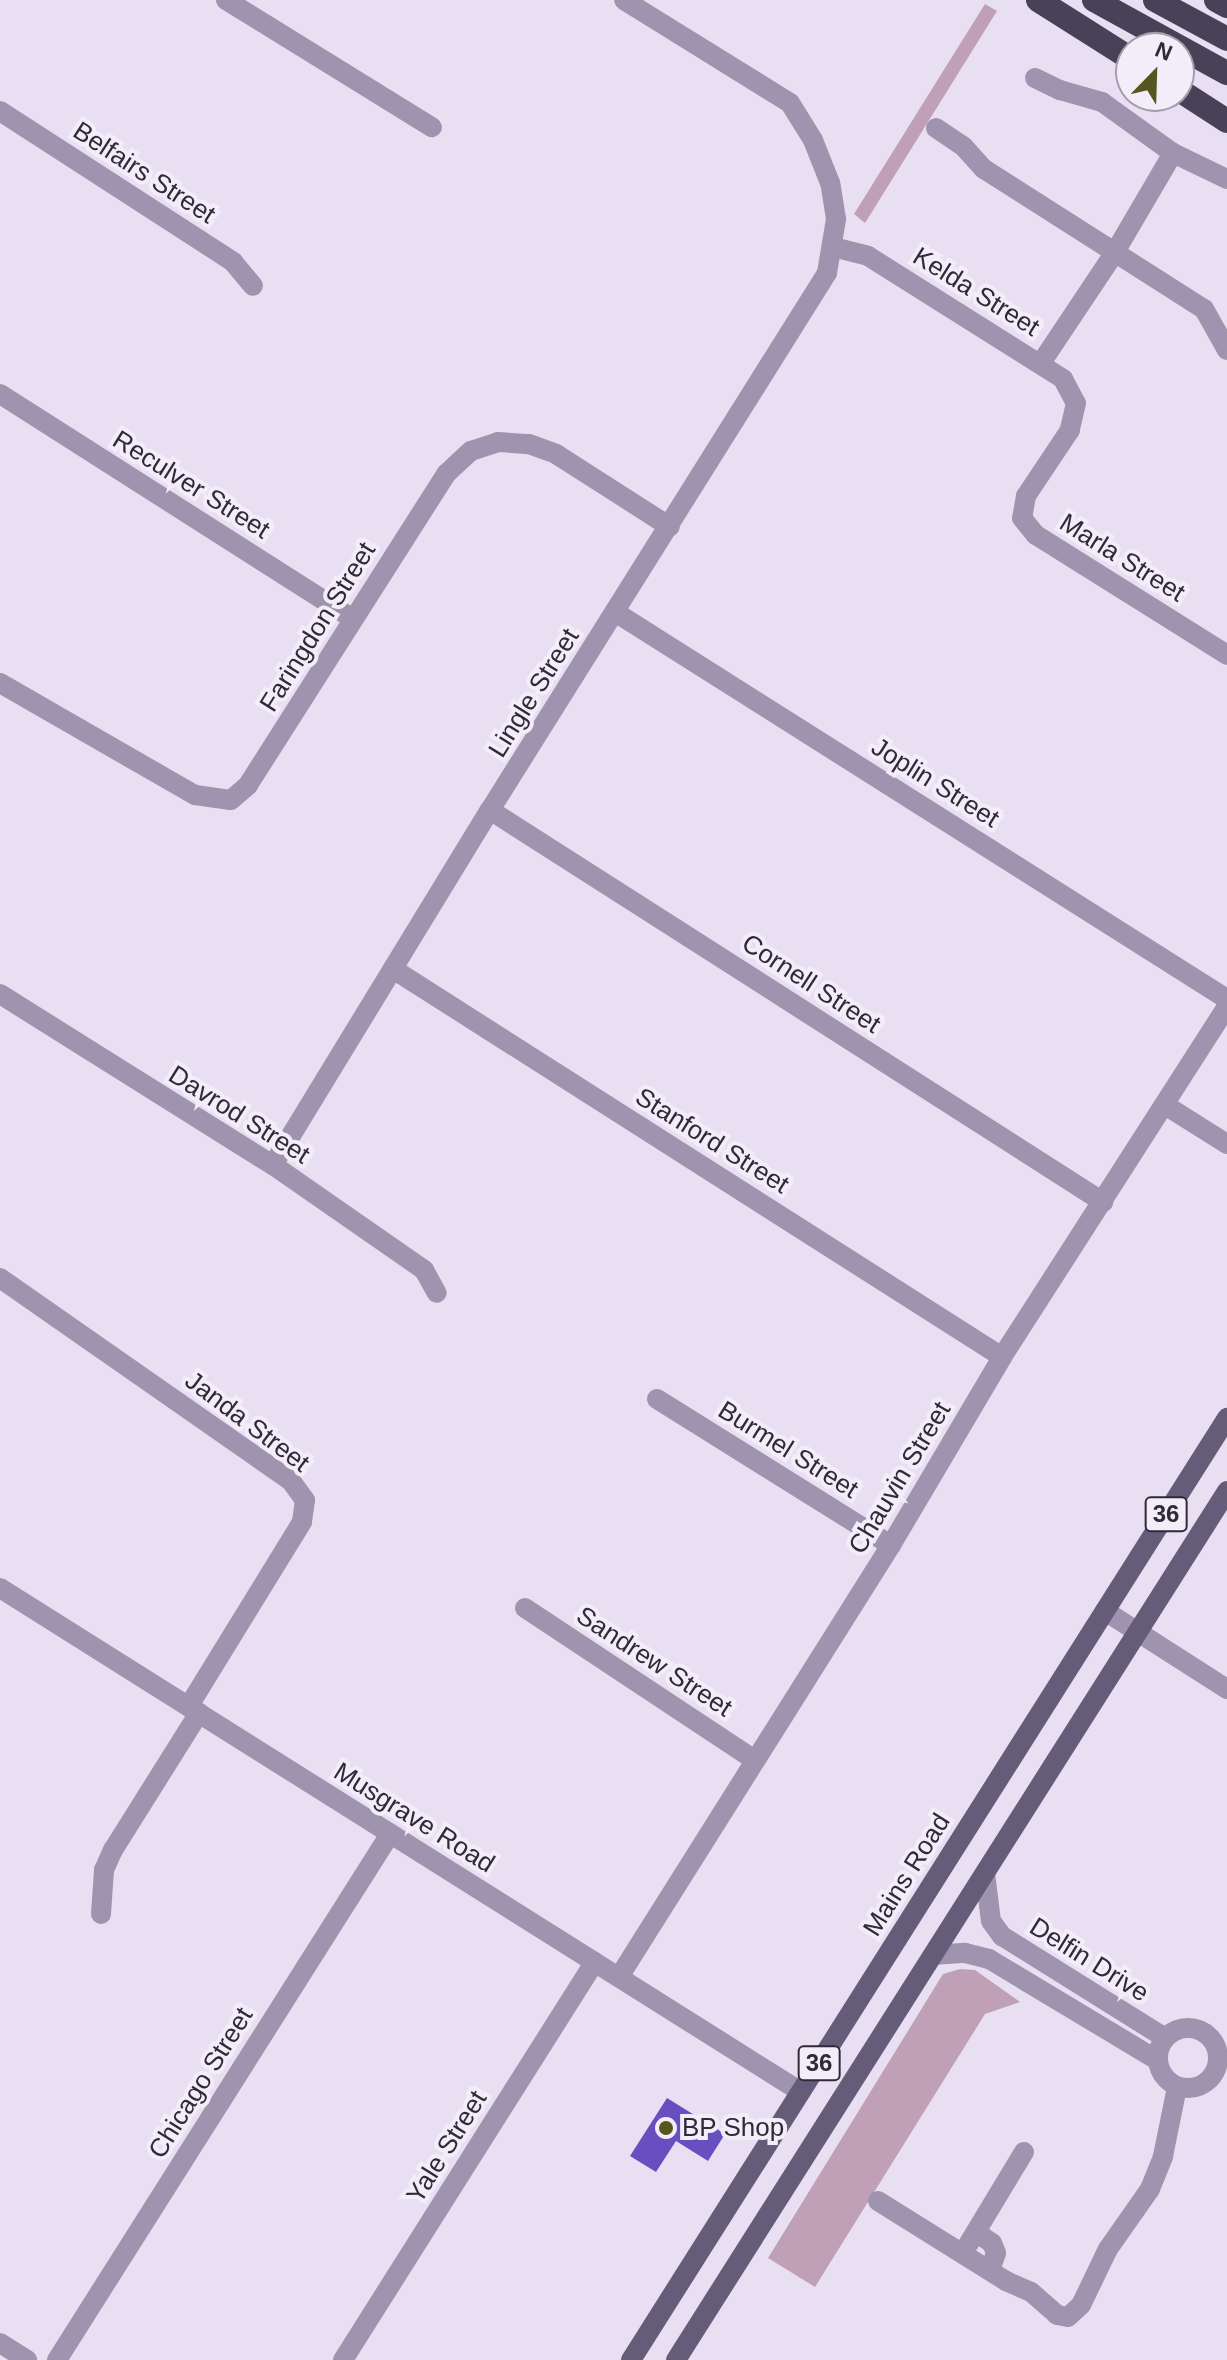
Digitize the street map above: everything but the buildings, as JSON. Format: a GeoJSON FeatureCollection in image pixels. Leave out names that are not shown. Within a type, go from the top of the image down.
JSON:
{"type":"FeatureCollection","features":[{"type":"Feature","properties":{"kind":"highway"},"geometry":{"type":"LineString","coordinates":[[1038,0],[1115,49]]}},
{"type":"Feature","properties":{"kind":"highway"},"geometry":{"type":"LineString","coordinates":[[1094,0],[1227,73]]}},
{"type":"Feature","properties":{"kind":"highway"},"geometry":{"type":"LineString","coordinates":[[1155,0],[1227,39]]}},
{"type":"Feature","properties":{"kind":"highway"},"geometry":{"type":"LineString","coordinates":[[1216,0],[1227,6]]}},
{"type":"Feature","properties":{"kind":"highway"},"geometry":{"type":"LineString","coordinates":[[1195,100],[1227,121]]}},
{"type":"Feature","properties":{"kind":"main road","name":"Mains Road"},"geometry":{"type":"LineString","coordinates":[[631,2360],[1227,1418]]}},
{"type":"Feature","properties":{"kind":"main road","name":"36"},"geometry":{"type":"LineString","coordinates":[[676,2360],[1227,1491]]}},
{"type":"Feature","properties":{"kind":"street"},"geometry":{"type":"LineString","coordinates":[[226,0],[432,127]]}},
{"type":"Feature","properties":{"kind":"street","name":"Lingle Street"},"geometry":{"type":"LineString","coordinates":[[273,1165],[490,810],[812,302],[827,273],[836,219],[830,183],[813,140],[790,103],[624,0]]}},
{"type":"Feature","properties":{"kind":"street"},"geometry":{"type":"LineString","coordinates":[[1035,78],[1060,90],[1102,102],[1173,153],[1227,179]]}},
{"type":"Feature","properties":{"kind":"street","name":"Belfairs Street"},"geometry":{"type":"LineString","coordinates":[[0,111],[233,262],[253,286]]}},
{"type":"Feature","properties":{"kind":"street"},"geometry":{"type":"LineString","coordinates":[[936,128],[963,146],[984,169],[1204,309],[1227,350]]}},
{"type":"Feature","properties":{"kind":"street"},"geometry":{"type":"LineString","coordinates":[[1041,363],[1115,252],[1173,153]]}},
{"type":"Feature","properties":{"kind":"street","name":"Kelda Street"},"geometry":{"type":"LineString","coordinates":[[833,247],[868,256],[1041,363],[1063,379],[1076,403]]}},
{"type":"Feature","properties":{"kind":"street","name":"Reculver Street"},"geometry":{"type":"LineString","coordinates":[[0,394],[353,619]]}},
{"type":"Feature","properties":{"kind":"street","name":"Marla Street"},"geometry":{"type":"LineString","coordinates":[[1076,403],[1070,430],[1026,496],[1022,518],[1036,535],[1227,655]]}},
{"type":"Feature","properties":{"kind":"street","name":"Faringdon Street"},"geometry":{"type":"LineString","coordinates":[[0,683],[195,795],[231,800],[248,785],[446,474],[471,451],[498,442],[529,444],[556,454],[670,527]]}},
{"type":"Feature","properties":{"kind":"street","name":"Joplin Street"},"geometry":{"type":"LineString","coordinates":[[615,612],[1227,999]]}},
{"type":"Feature","properties":{"kind":"street","name":"Cornell Street"},"geometry":{"type":"LineString","coordinates":[[490,810],[1103,1202]]}},
{"type":"Feature","properties":{"kind":"street","name":"Stanford Street"},"geometry":{"type":"LineString","coordinates":[[393,969],[1002,1357]]}},
{"type":"Feature","properties":{"kind":"street","name":"Davrod Street"},"geometry":{"type":"LineString","coordinates":[[0,994],[273,1165],[424,1270],[437,1293]]}},
{"type":"Feature","properties":{"kind":"street","name":"Chauvin Street"},"geometry":{"type":"LineString","coordinates":[[619,1977],[891,1545],[1002,1357],[1227,1007]]}},
{"type":"Feature","properties":{"kind":"street"},"geometry":{"type":"LineString","coordinates":[[1165,1105],[1227,1144]]}},
{"type":"Feature","properties":{"kind":"street","name":"Janda Street"},"geometry":{"type":"LineString","coordinates":[[0,1278],[291,1481],[305,1500],[302,1522],[113,1850],[104,1870],[101,1914]]}},
{"type":"Feature","properties":{"kind":"street","name":"Burmel Street"},"geometry":{"type":"LineString","coordinates":[[657,1399],[891,1545]]}},
{"type":"Feature","properties":{"kind":"street","name":"Musgrave Road"},"geometry":{"type":"LineString","coordinates":[[0,1588],[801,2092]]}},
{"type":"Feature","properties":{"kind":"street","name":"Sandrew Street"},"geometry":{"type":"LineString","coordinates":[[525,1608],[755,1760]]}},
{"type":"Feature","properties":{"kind":"street"},"geometry":{"type":"LineString","coordinates":[[1105,1611],[1227,1689]]}},
{"type":"Feature","properties":{"kind":"street","name":"Chicago Street"},"geometry":{"type":"LineString","coordinates":[[57,2360],[390,1834]]}},
{"type":"Feature","properties":{"kind":"street","name":"Delfin Drive"},"geometry":{"type":"LineString","coordinates":[[985,1873],[991,1921],[1002,1936],[1165,2038]]}},
{"type":"Feature","properties":{"kind":"street","name":"Delfin Drive"},"geometry":{"type":"LineString","coordinates":[[933,1955],[965,1953],[989,1959],[1157,2060]]}},
{"type":"Feature","properties":{"kind":"street","name":"Yale Street"},"geometry":{"type":"LineString","coordinates":[[343,2360],[595,1962]]}},
{"type":"Feature","properties":{"kind":"street"},"geometry":{"type":"LineString","coordinates":[[1182,2028],[1204,2033],[1216,2049],[1222,2071],[1202,2085],[1177,2087],[1160,2072],[1157,2060],[1165,2038],[1182,2028]]}},
{"type":"Feature","properties":{"kind":"street"},"geometry":{"type":"LineString","coordinates":[[878,2201],[1031,2292],[1057,2315],[1068,2317],[1081,2305],[1108,2249],[1150,2189],[1163,2156],[1177,2087]]}},
{"type":"Feature","properties":{"kind":"street"},"geometry":{"type":"LineString","coordinates":[[963,2253],[1024,2152]]}},
{"type":"Feature","properties":{"kind":"street"},"geometry":{"type":"LineString","coordinates":[[976,2232],[992,2243],[996,2253],[990,2270]]}},
{"type":"Feature","properties":{"kind":"street"},"geometry":{"type":"LineString","coordinates":[[0,2343],[27,2360]]}},
{"type":"Feature","properties":{"kind":"shaded area"},"geometry":{"type":"Polygon","coordinates":[[[985,4],[997,11],[865,223],[854,214],[985,4]]]}},
{"type":"Feature","properties":{"kind":"shaded area"},"geometry":{"type":"Polygon","coordinates":[[[960,1969],[975,1970],[1020,2002],[985,2014],[815,2287],[768,2258],[943,1974],[960,1969]]]}},
{"type":"Feature","properties":{"kind":"place","name":"BP Shop"},"geometry":{"type":"Point","coordinates":[666,2128]}}]}
